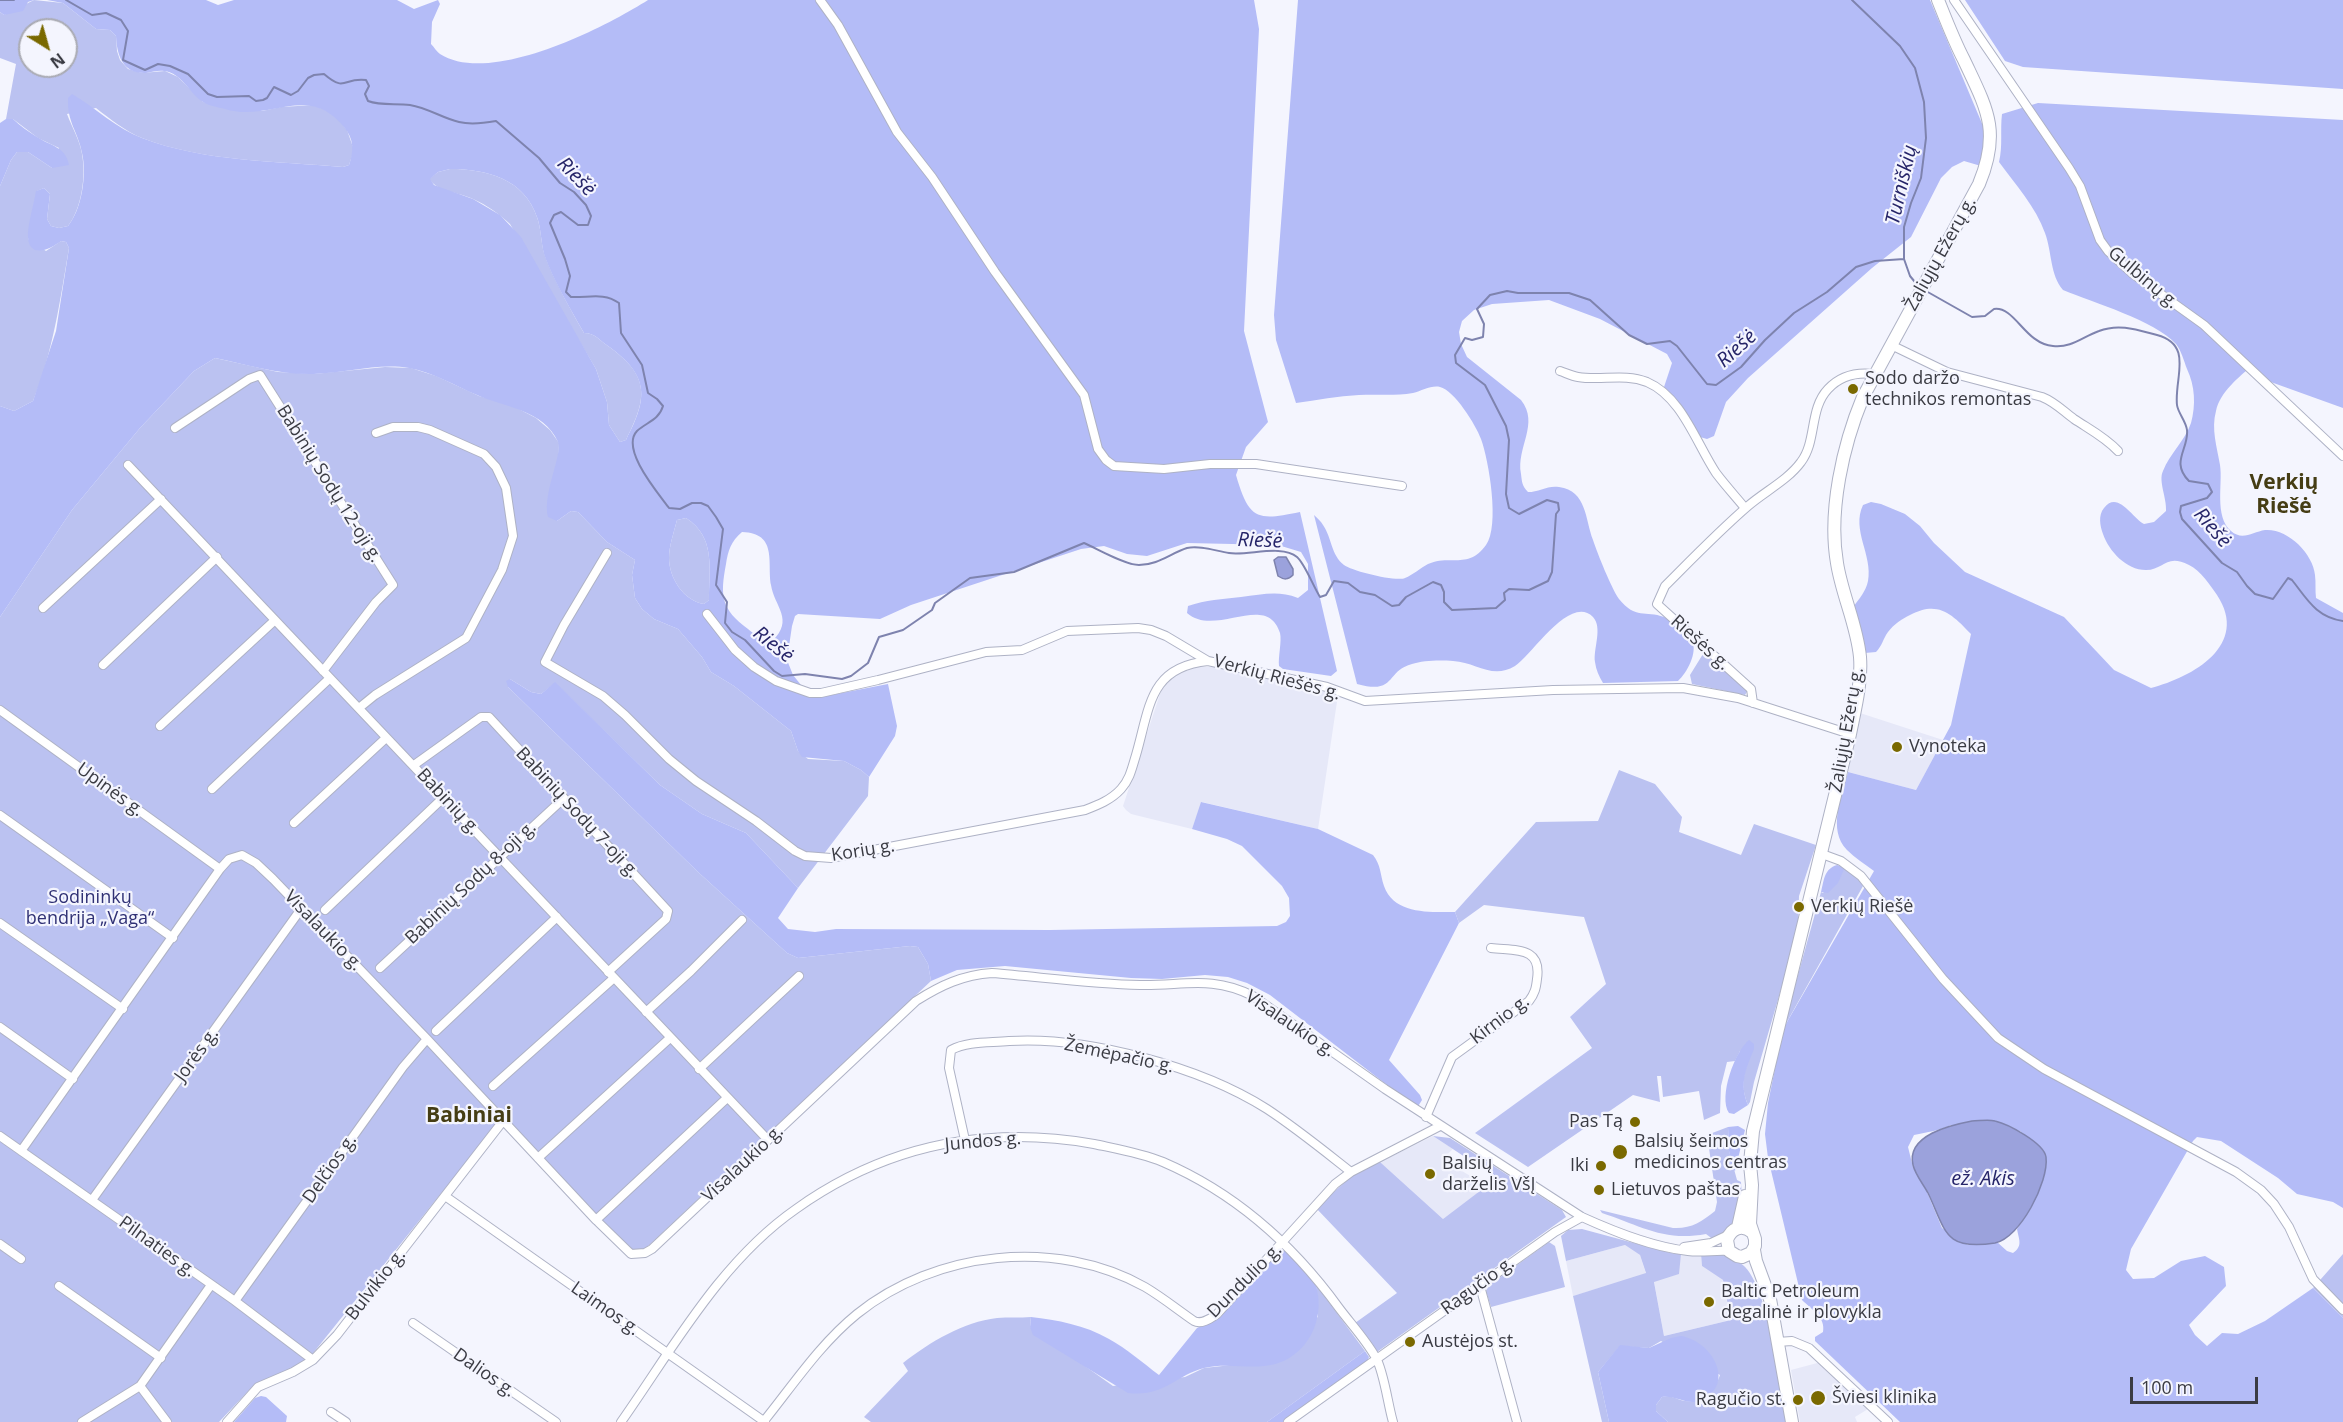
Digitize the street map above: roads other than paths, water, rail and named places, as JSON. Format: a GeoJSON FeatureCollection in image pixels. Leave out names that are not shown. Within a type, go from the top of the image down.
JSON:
{"type":"FeatureCollection","features":[{"type":"Feature","properties":{"kind":"main road","name":"Žaliųjų Ežerų g."},"geometry":{"type":"LineString","coordinates":[[1733,1231],[1750,1174],[1753,1131],[1763,1085],[1822,854],[1850,734],[1859,682],[1860,658],[1837,562],[1835,532],[1837,497],[1849,434],[1874,374],[1929,280],[1979,184],[1990,156],[1989,115],[1938,0]]}},
{"type":"Feature","properties":{"kind":"main road","name":"Žaliųjų Ežerų g."},"geometry":{"type":"LineString","coordinates":[[1750,1174],[1752,1232]]}},
{"type":"Feature","properties":{"kind":"main road"},"geometry":{"type":"LineString","coordinates":[[1772,1314],[1752,1272],[1742,1257],[1729,1251],[1727,1246],[1733,1231],[1744,1228],[1752,1232],[1755,1239],[1756,1261],[1770,1299],[1792,1422]]}},
{"type":"Feature","properties":{"kind":"main road"},"geometry":{"type":"LineString","coordinates":[[1742,1257],[1754,1250]]}},
{"type":"Feature","properties":{"kind":"street"},"geometry":{"type":"LineString","coordinates":[[819,0],[838,25],[897,132],[933,177],[995,272],[1084,395],[1098,449],[1106,460],[1114,465],[1164,469],[1210,464],[1256,464],[1402,486]]}},
{"type":"Feature","properties":{"kind":"street","name":"Gulbinų g."},"geometry":{"type":"LineString","coordinates":[[1954,0],[2069,168],[2080,186],[2100,240],[2108,251],[2133,274],[2204,325],[2343,456]]}},
{"type":"Feature","properties":{"kind":"street"},"geometry":{"type":"LineString","coordinates":[[1891,345],[1947,372],[2054,402],[2073,418],[2108,441],[2118,451]]}},
{"type":"Feature","properties":{"kind":"street"},"geometry":{"type":"LineString","coordinates":[[1560,371],[1578,377],[1634,379],[1656,388],[1676,407],[1717,474],[1745,508]]}},
{"type":"Feature","properties":{"kind":"street","name":"Riešės g."},"geometry":{"type":"LineString","coordinates":[[1753,703],[1751,689],[1657,604],[1665,586],[1745,508],[1801,462],[1810,443],[1818,407],[1828,388],[1852,374],[1860,372],[1874,374]]}},
{"type":"Feature","properties":{"kind":"street","name":"Babinių Sodų 12-oji g."},"geometry":{"type":"LineString","coordinates":[[175,428],[249,379],[260,375],[393,585],[376,602],[323,670]]}},
{"type":"Feature","properties":{"kind":"street"},"geometry":{"type":"LineString","coordinates":[[359,708],[375,695],[466,638],[502,570],[513,536],[506,488],[496,467],[484,454],[418,427],[393,427],[376,433]]}},
{"type":"Feature","properties":{"kind":"street","name":"Babinių g."},"geometry":{"type":"LineString","coordinates":[[128,465],[768,1140]]}},
{"type":"Feature","properties":{"kind":"street"},"geometry":{"type":"LineString","coordinates":[[43,608],[161,499]]}},
{"type":"Feature","properties":{"kind":"street","name":"Korių g."},"geometry":{"type":"LineString","coordinates":[[607,554],[564,625],[545,663],[603,696],[669,759],[696,781],[805,856],[831,858],[1085,810],[1100,805],[1122,788],[1131,775],[1151,702],[1163,678],[1182,666],[1208,661]]}},
{"type":"Feature","properties":{"kind":"street"},"geometry":{"type":"LineString","coordinates":[[103,665],[217,557]]}},
{"type":"Feature","properties":{"kind":"street","name":"Verkių Riešės g."},"geometry":{"type":"LineString","coordinates":[[707,614],[735,650],[754,667],[776,681],[810,693],[821,693],[878,680],[986,652],[1023,650],[1067,631],[1122,628],[1151,630],[1180,643],[1208,661],[1327,687],[1365,701],[1553,690],[1683,687],[1753,703],[1850,734]]}},
{"type":"Feature","properties":{"kind":"street"},"geometry":{"type":"LineString","coordinates":[[160,726],[274,621]]}},
{"type":"Feature","properties":{"kind":"street"},"geometry":{"type":"LineString","coordinates":[[212,789],[330,678]]}},
{"type":"Feature","properties":{"kind":"street","name":"Upinės g."},"geometry":{"type":"LineString","coordinates":[[0,710],[220,869]]}},
{"type":"Feature","properties":{"kind":"street","name":"Babinių Sodų 7-oji g."},"geometry":{"type":"LineString","coordinates":[[414,765],[485,716],[489,717],[668,911],[666,919],[611,975]]}},
{"type":"Feature","properties":{"kind":"street"},"geometry":{"type":"LineString","coordinates":[[294,823],[386,738]]}},
{"type":"Feature","properties":{"kind":"street"},"geometry":{"type":"LineString","coordinates":[[325,910],[444,797]]}},
{"type":"Feature","properties":{"kind":"street","name":"Babinių Sodų 8-oji g."},"geometry":{"type":"LineString","coordinates":[[380,968],[563,799]]}},
{"type":"Feature","properties":{"kind":"street"},"geometry":{"type":"LineString","coordinates":[[0,815],[173,938]]}},
{"type":"Feature","properties":{"kind":"street"},"geometry":{"type":"LineString","coordinates":[[1822,854],[1841,861],[1861,876],[1943,979],[1998,1038],[2044,1070],[2236,1172],[2260,1190],[2282,1215],[2313,1279],[2343,1310]]}},
{"type":"Feature","properties":{"kind":"street","name":"Visalaukio g."},"geometry":{"type":"LineString","coordinates":[[21,1151],[220,869],[229,859],[236,856],[249,857],[301,909],[631,1254],[645,1253],[652,1249],[916,1001],[953,981],[973,974],[992,973],[1139,985],[1221,983],[1237,988],[1253,996],[1426,1117],[1582,1217],[1650,1242],[1691,1252],[1729,1251]]}},
{"type":"Feature","properties":{"kind":"street","name":"Jorės g."},"geometry":{"type":"LineString","coordinates":[[92,1200],[301,909]]}},
{"type":"Feature","properties":{"kind":"street"},"geometry":{"type":"LineString","coordinates":[[436,1031],[558,917]]}},
{"type":"Feature","properties":{"kind":"street"},"geometry":{"type":"LineString","coordinates":[[646,1011],[691,971],[742,920]]}},
{"type":"Feature","properties":{"kind":"street"},"geometry":{"type":"LineString","coordinates":[[0,922],[123,1009]]}},
{"type":"Feature","properties":{"kind":"street","name":"Kirnio g."},"geometry":{"type":"LineString","coordinates":[[1426,1117],[1452,1057],[1529,1001],[1535,993],[1539,967],[1533,956],[1528,953],[1491,948]]}},
{"type":"Feature","properties":{"kind":"street"},"geometry":{"type":"LineString","coordinates":[[493,1086],[611,975]]}},
{"type":"Feature","properties":{"kind":"street"},"geometry":{"type":"LineString","coordinates":[[699,1069],[799,976]]}},
{"type":"Feature","properties":{"kind":"street"},"geometry":{"type":"LineString","coordinates":[[0,1027],[73,1079]]}},
{"type":"Feature","properties":{"kind":"street"},"geometry":{"type":"LineString","coordinates":[[538,1158],[670,1038]]}},
{"type":"Feature","properties":{"kind":"street","name":"Delčios g."},"geometry":{"type":"LineString","coordinates":[[235,1301],[391,1083],[427,1039]]}},
{"type":"Feature","properties":{"kind":"street","name":"Žemėpačio g."},"geometry":{"type":"LineString","coordinates":[[965,1140],[949,1068],[951,1050],[961,1045],[1021,1040],[1049,1041],[1113,1051],[1178,1068],[1209,1080],[1265,1108],[1351,1172]]}},
{"type":"Feature","properties":{"kind":"street"},"geometry":{"type":"LineString","coordinates":[[596,1220],[727,1098]]}},
{"type":"Feature","properties":{"kind":"street","name":"Bulvikio g."},"geometry":{"type":"LineString","coordinates":[[227,1422],[258,1387],[293,1372],[312,1360],[338,1335],[504,1121]]}},
{"type":"Feature","properties":{"kind":"street","name":"Dundulio g."},"geometry":{"type":"LineString","coordinates":[[765,1422],[822,1349],[857,1314],[897,1288],[954,1265],[990,1258],[1021,1256],[1084,1264],[1144,1287],[1197,1323],[1207,1320],[1217,1314],[1335,1184],[1351,1172],[1440,1126]]}},
{"type":"Feature","properties":{"kind":"street","name":"Pilnaties g."},"geometry":{"type":"LineString","coordinates":[[0,1136],[235,1301],[312,1360]]}},
{"type":"Feature","properties":{"kind":"street","name":"Jundos g."},"geometry":{"type":"LineString","coordinates":[[621,1422],[704,1305],[746,1253],[767,1232],[796,1209],[837,1184],[881,1162],[965,1140],[1004,1136],[1061,1138],[1144,1156],[1162,1162],[1211,1188],[1284,1242],[1332,1299],[1377,1359]]}},
{"type":"Feature","properties":{"kind":"street","name":"Laimos g."},"geometry":{"type":"LineString","coordinates":[[445,1196],[765,1422]]}},
{"type":"Feature","properties":{"kind":"street","name":"Ragučio g."},"geometry":{"type":"LineString","coordinates":[[1288,1422],[1555,1232],[1582,1217]]}},
{"type":"Feature","properties":{"kind":"street","name":"Visalaukio g."},"geometry":{"type":"LineString","coordinates":[[1675,1248],[1712,1243],[1733,1231]]}},
{"type":"Feature","properties":{"kind":"street"},"geometry":{"type":"LineString","coordinates":[[0,1244],[21,1259]]}},
{"type":"Feature","properties":{"kind":"street"},"geometry":{"type":"LineString","coordinates":[[82,1422],[140,1386],[211,1285]]}},
{"type":"Feature","properties":{"kind":"street"},"geometry":{"type":"LineString","coordinates":[[59,1286],[161,1358]]}},
{"type":"Feature","properties":{"kind":"street"},"geometry":{"type":"LineString","coordinates":[[1480,1286],[1517,1422]]}},
{"type":"Feature","properties":{"kind":"street","name":"Dalios g."},"geometry":{"type":"LineString","coordinates":[[413,1323],[555,1422]]}},
{"type":"Feature","properties":{"kind":"street"},"geometry":{"type":"LineString","coordinates":[[1777,1342],[1792,1341],[1809,1348],[1888,1422]]}},
{"type":"Feature","properties":{"kind":"street"},"geometry":{"type":"LineString","coordinates":[[1377,1359],[1393,1422]]}},
{"type":"Feature","properties":{"kind":"street"},"geometry":{"type":"LineString","coordinates":[[140,1386],[167,1422]]}},
{"type":"Feature","properties":{"kind":"street"},"geometry":{"type":"LineString","coordinates":[[332,1412],[346,1422]]}},
{"type":"Feature","properties":{"kind":"water"},"geometry":{"type":"Polygon","coordinates":[[[1278,557],[1286,557],[1293,569],[1293,575],[1289,578],[1284,579],[1278,576],[1274,560],[1278,557]]]}},
{"type":"Feature","properties":{"kind":"water","name":"ež. Akis"},"geometry":{"type":"Polygon","coordinates":[[[1992,1120],[2008,1126],[2032,1140],[2046,1157],[2043,1180],[2031,1208],[2014,1231],[1995,1243],[1966,1244],[1956,1241],[1949,1235],[1913,1165],[1916,1146],[1923,1139],[1942,1129],[1972,1121],[1992,1120]]]}},
{"type":"Feature","properties":{"kind":"waterway","name":"Riešė"},"geometry":{"type":"LineString","coordinates":[[0,0],[14,0]]}},
{"type":"Feature","properties":{"kind":"waterway","name":"Riešė"},"geometry":{"type":"LineString","coordinates":[[66,0],[92,15],[106,13],[121,20],[128,31],[123,60],[145,70],[158,64],[170,66],[188,74],[208,94],[217,97],[249,96],[256,101],[267,98],[274,87],[291,95],[314,75],[324,74],[337,83],[366,80],[369,86],[365,94],[368,101],[417,106],[464,123],[496,121],[539,158],[560,183],[574,192],[586,205],[591,216],[588,225],[578,225],[561,212],[554,215],[550,223],[570,276],[566,292],[571,297],[602,297],[619,303],[621,333],[642,365],[648,393],[663,406],[659,415],[637,431],[633,439],[633,449],[642,471],[669,508],[680,509],[692,503],[701,503],[708,506],[716,517],[723,529],[716,585],[727,602],[725,623],[732,632],[745,640],[774,671],[782,676],[805,674],[842,679],[851,676],[868,663],[879,637],[903,630],[932,610],[935,603],[970,578],[1014,572],[1084,543],[1119,560],[1139,565],[1152,563],[1192,547],[1237,554],[1283,551],[1291,553],[1300,560],[1320,597],[1326,595],[1334,581],[1348,583],[1360,592],[1375,595],[1392,606],[1399,605],[1406,597],[1433,582],[1441,585],[1444,602],[1452,610],[1496,608],[1505,600],[1504,593],[1509,589],[1529,590],[1548,581],[1552,572],[1556,514],[1559,510],[1558,503],[1547,500],[1519,514],[1509,508],[1506,494],[1509,440],[1506,426],[1485,385],[1456,363],[1455,355],[1465,338],[1472,340],[1483,337],[1484,324],[1477,309],[1490,295],[1507,291],[1569,293],[1590,300],[1629,335],[1647,344],[1670,341],[1677,346],[1707,384],[1716,385],[1741,367],[1794,313],[1827,292],[1856,267],[1875,261],[1904,259],[1910,276],[1919,287]]}},
{"type":"Feature","properties":{"kind":"waterway","name":"Turniškių"},"geometry":{"type":"LineString","coordinates":[[1852,0],[1900,46],[1915,68],[1924,102],[1926,138],[1921,178],[1904,227],[1904,259]]}},
{"type":"Feature","properties":{"kind":"waterway","name":"Riešė"},"geometry":{"type":"LineString","coordinates":[[1926,291],[1972,317],[1985,316],[1994,309],[2008,313],[2043,344],[2053,346],[2071,344],[2099,331],[2121,327],[2136,329],[2168,340],[2179,354],[2177,405],[2187,430],[2181,468],[2189,481],[2208,484],[2212,492],[2207,498],[2181,506],[2182,519],[2222,563],[2237,572],[2255,594],[2273,599],[2288,578],[2319,611],[2326,616],[2343,621]]}},
{"type":"Feature","properties":{"kind":"place","name":"Sodo daržo technikos remontas"},"geometry":{"type":"Point","coordinates":[1853,389]}},
{"type":"Feature","properties":{"kind":"place","name":"Vynoteka"},"geometry":{"type":"Point","coordinates":[1897,747]}},
{"type":"Feature","properties":{"kind":"place","name":"Verkių Riešė"},"geometry":{"type":"Point","coordinates":[1799,907]}},
{"type":"Feature","properties":{"kind":"place","name":"Pas Tą"},"geometry":{"type":"Point","coordinates":[1635,1122]}},
{"type":"Feature","properties":{"kind":"place","name":"Balsių šeimos medicinos centras"},"geometry":{"type":"Point","coordinates":[1620,1152]}},
{"type":"Feature","properties":{"kind":"place","name":"Iki"},"geometry":{"type":"Point","coordinates":[1601,1166]}},
{"type":"Feature","properties":{"kind":"place","name":"Balsių darželis VšĮ"},"geometry":{"type":"Point","coordinates":[1430,1174]}},
{"type":"Feature","properties":{"kind":"place","name":"Lietuvos paštas"},"geometry":{"type":"Point","coordinates":[1599,1190]}},
{"type":"Feature","properties":{"kind":"place","name":"Baltic Petroleum degalinė ir plovykla"},"geometry":{"type":"Point","coordinates":[1709,1302]}},
{"type":"Feature","properties":{"kind":"place","name":"Austėjos st."},"geometry":{"type":"Point","coordinates":[1410,1342]}},
{"type":"Feature","properties":{"kind":"place","name":"Šviesi klinika"},"geometry":{"type":"Point","coordinates":[1818,1398]}},
{"type":"Feature","properties":{"kind":"place","name":"Ragučio st."},"geometry":{"type":"Point","coordinates":[1798,1400]}},
{"type":"Feature","properties":{"kind":"district","name":"Verkių Riešė"},"geometry":{"type":"Point","coordinates":[2284,495]}},
{"type":"Feature","properties":{"kind":"district","name":"Babiniai"},"geometry":{"type":"Point","coordinates":[469,1116]}},
{"type":"Feature","properties":{"kind":"park label","name":"Sodininkų bendrija „Vaga“"},"geometry":{"type":"Point","coordinates":[90,908]}}]}
